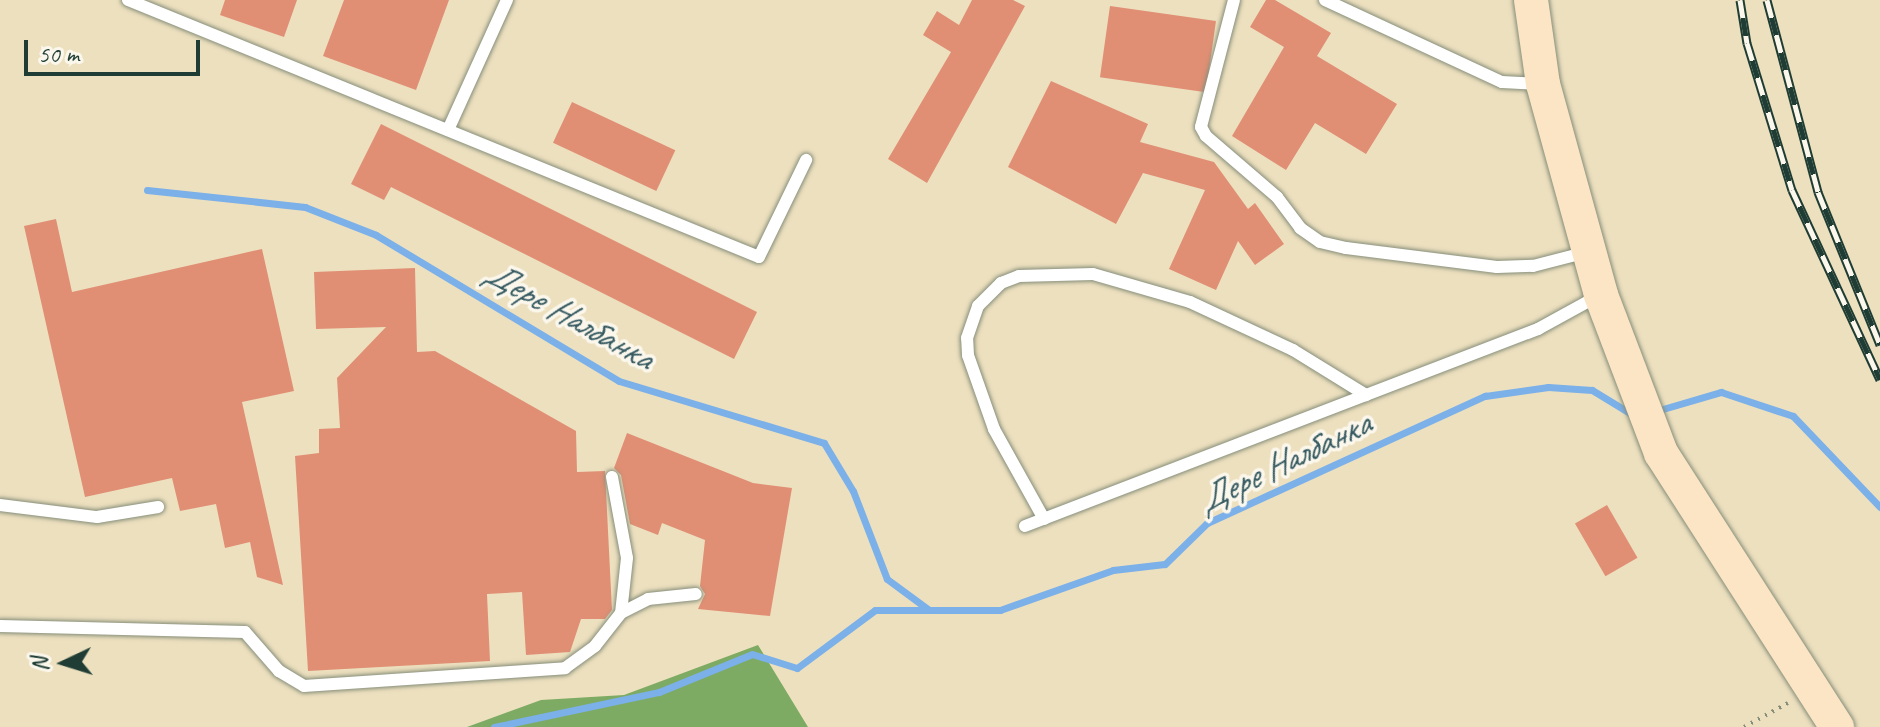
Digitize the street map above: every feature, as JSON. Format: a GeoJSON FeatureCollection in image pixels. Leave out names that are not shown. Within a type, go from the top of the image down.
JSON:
{"type":"FeatureCollection","features":[{"type":"Feature","properties":{"kind":"street"},"geometry":{"type":"LineString","coordinates":[[1531,0],[1543,84],[1601,295],[1661,453],[1837,727]]}},
{"type":"Feature","properties":{"kind":"lane"},"geometry":{"type":"LineString","coordinates":[[128,0],[759,257],[806,160]]}},
{"type":"Feature","properties":{"kind":"lane"},"geometry":{"type":"LineString","coordinates":[[448,130],[507,0]]}},
{"type":"Feature","properties":{"kind":"lane"},"geometry":{"type":"LineString","coordinates":[[1234,0],[1201,127],[1206,136],[1270,189],[1300,228],[1320,242],[1346,248],[1497,267],[1533,266],[1589,251]]}},
{"type":"Feature","properties":{"kind":"lane"},"geometry":{"type":"LineString","coordinates":[[1325,0],[1502,82],[1543,84]]}},
{"type":"Feature","properties":{"kind":"lane"},"geometry":{"type":"LineString","coordinates":[[1044,519],[994,429],[968,355],[969,329],[978,306],[1001,283],[1019,276],[1093,274],[1190,302],[1293,350],[1366,395]]}},
{"type":"Feature","properties":{"kind":"lane"},"geometry":{"type":"LineString","coordinates":[[1025,526],[1538,329],[1601,295]]}},
{"type":"Feature","properties":{"kind":"lane"},"geometry":{"type":"LineString","coordinates":[[612,477],[627,558],[621,613]]}},
{"type":"Feature","properties":{"kind":"lane"},"geometry":{"type":"LineString","coordinates":[[0,505],[97,517],[158,507]]}},
{"type":"Feature","properties":{"kind":"lane"},"geometry":{"type":"LineString","coordinates":[[0,626],[245,632],[279,671],[304,686],[565,668],[595,646],[621,613],[648,599],[696,594]]}},
{"type":"Feature","properties":{"kind":"path"},"geometry":{"type":"LineString","coordinates":[[1744,727],[1812,690]]}},
{"type":"Feature","properties":{"kind":"green space"},"geometry":{"type":"Polygon","coordinates":[[[758,645],[808,727],[467,727],[541,700],[624,695],[758,645]]]}},
{"type":"Feature","properties":{"kind":"building"},"geometry":{"type":"Polygon","coordinates":[[[225,0],[297,0],[284,37],[220,15],[225,0]]]}},
{"type":"Feature","properties":{"kind":"building"},"geometry":{"type":"Polygon","coordinates":[[[344,0],[449,0],[416,90],[323,56],[344,0]]]}},
{"type":"Feature","properties":{"kind":"building"},"geometry":{"type":"Polygon","coordinates":[[[972,0],[1013,0],[1025,6],[927,183],[888,159],[951,52],[923,35],[937,11],[959,25],[972,0]]]}},
{"type":"Feature","properties":{"kind":"building"},"geometry":{"type":"Polygon","coordinates":[[[1266,0],[1275,0],[1331,33],[1317,56],[1397,104],[1366,154],[1315,123],[1286,170],[1232,136],[1284,47],[1250,27],[1266,0]]]}},
{"type":"Feature","properties":{"kind":"building"},"geometry":{"type":"Polygon","coordinates":[[[1110,6],[1216,21],[1206,92],[1100,77],[1110,6]]]}},
{"type":"Feature","properties":{"kind":"building"},"geometry":{"type":"Polygon","coordinates":[[[1051,81],[1148,124],[1140,142],[1214,162],[1248,209],[1255,203],[1284,244],[1255,265],[1238,241],[1216,290],[1169,269],[1205,190],[1143,173],[1116,224],[1008,167],[1051,81]]]}},
{"type":"Feature","properties":{"kind":"building"},"geometry":{"type":"Polygon","coordinates":[[[572,102],[675,150],[656,191],[553,143],[572,102]]]}},
{"type":"Feature","properties":{"kind":"building"},"geometry":{"type":"Polygon","coordinates":[[[381,124],[757,312],[734,359],[391,187],[384,200],[351,184],[381,124]]]}},
{"type":"Feature","properties":{"kind":"building"},"geometry":{"type":"Polygon","coordinates":[[[56,219],[72,292],[262,249],[294,391],[242,402],[283,585],[257,577],[250,542],[225,548],[216,504],[180,511],[172,478],[85,497],[24,226],[56,219]]]}},
{"type":"Feature","properties":{"kind":"building"},"geometry":{"type":"Polygon","coordinates":[[[415,268],[417,352],[435,351],[576,431],[577,472],[605,471],[612,610],[605,619],[581,619],[570,652],[526,655],[522,592],[487,594],[490,661],[308,671],[295,456],[319,453],[319,429],[340,428],[337,378],[386,327],[316,329],[314,272],[415,268]]]}},
{"type":"Feature","properties":{"kind":"building"},"geometry":{"type":"Polygon","coordinates":[[[627,433],[753,483],[792,488],[770,616],[698,609],[705,594],[700,586],[705,540],[662,523],[658,535],[630,524],[621,475],[614,468],[627,433]]]}},
{"type":"Feature","properties":{"kind":"building"},"geometry":{"type":"Polygon","coordinates":[[[1607,505],[1638,558],[1605,576],[1575,524],[1607,505]]]}},
{"type":"Feature","properties":{"kind":"waterway","name":"Дере Налбанка"},"geometry":{"type":"LineString","coordinates":[[147,190],[305,207],[376,235],[619,381],[824,443],[853,491],[887,579],[929,610],[1000,610],[1113,570],[1165,564],[1207,523],[1485,396],[1548,387],[1592,390],[1633,415]]}},
{"type":"Feature","properties":{"kind":"waterway","name":"Дере Налбанка"},"geometry":{"type":"LineString","coordinates":[[1656,411],[1721,392],[1793,416],[1880,507]]}},
{"type":"Feature","properties":{"kind":"waterway"},"geometry":{"type":"LineString","coordinates":[[494,727],[659,692],[752,654],[797,668],[875,610],[928,610]]}},
{"type":"Feature","properties":{"kind":"railway"},"geometry":{"type":"LineString","coordinates":[[1740,0],[1747,43],[1792,190],[1880,380]]}},
{"type":"Feature","properties":{"kind":"railway"},"geometry":{"type":"LineString","coordinates":[[1767,0],[1818,192],[1880,345]]}}]}
